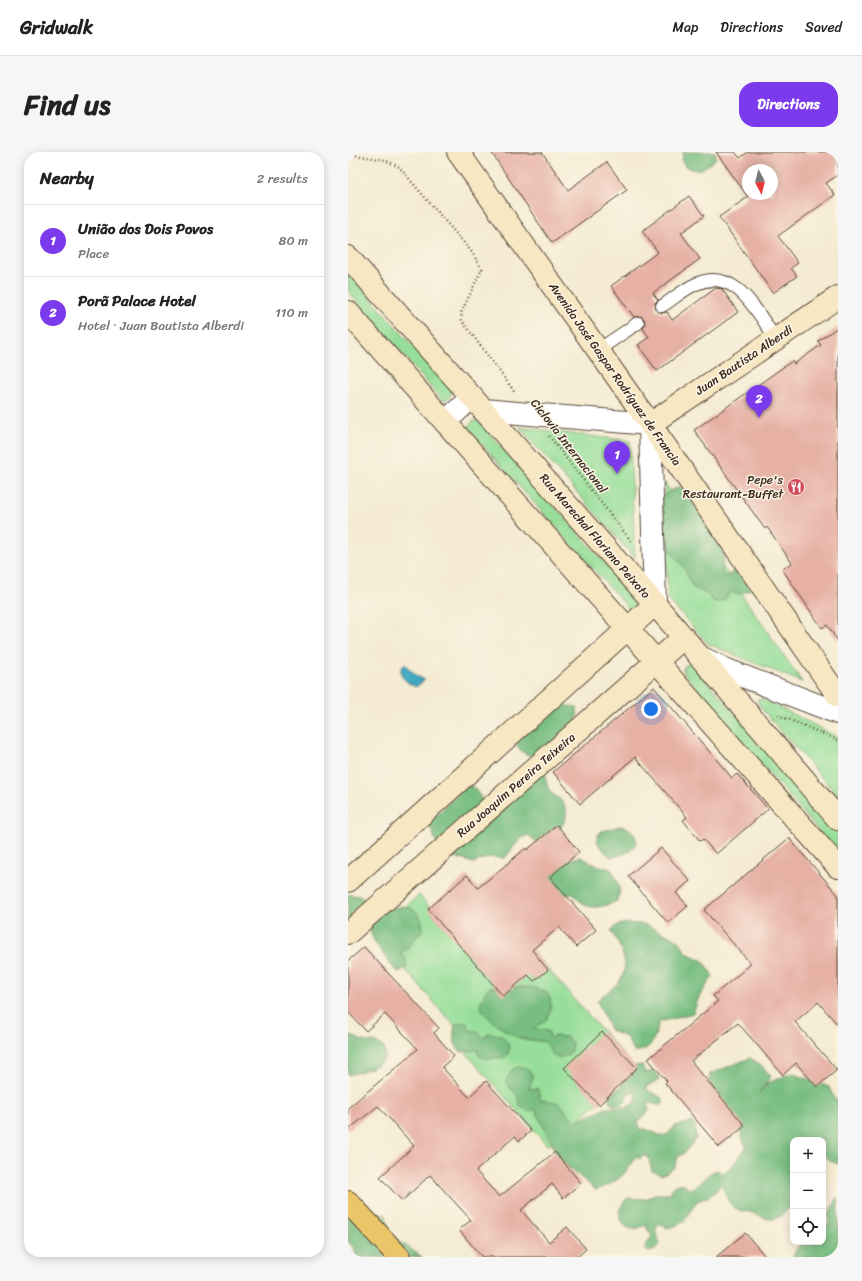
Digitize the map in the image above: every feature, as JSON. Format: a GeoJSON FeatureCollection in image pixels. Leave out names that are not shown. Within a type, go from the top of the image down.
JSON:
{"type":"FeatureCollection","features":[{"type":"Feature","properties":{"kind":"main road","name":"Avenida José Gaspar Rodríguez de Francia"},"geometry":{"type":"LineString","coordinates":[[458,152],[650,424],[838,696]]}},
{"type":"Feature","properties":{"kind":"main road","name":"Rua Marechal Floriano Peixoto"},"geometry":{"type":"LineString","coordinates":[[348,257],[654,604],[838,819]]}},
{"type":"Feature","properties":{"kind":"main road","name":"Juan Bautista Alberdi"},"geometry":{"type":"LineString","coordinates":[[650,424],[838,296]]}},
{"type":"Feature","properties":{"kind":"main road"},"geometry":{"type":"LineString","coordinates":[[348,312],[627,630],[838,867]]}},
{"type":"Feature","properties":{"kind":"main road"},"geometry":{"type":"LineString","coordinates":[[348,881],[654,604]]}},
{"type":"Feature","properties":{"kind":"main road","name":"Rua Joaquim Pereira Teixeira"},"geometry":{"type":"LineString","coordinates":[[348,933],[683,638]]}},
{"type":"Feature","properties":{"kind":"main road"},"geometry":{"type":"LineString","coordinates":[[348,1202],[399,1257]]}},
{"type":"Feature","properties":{"kind":"street"},"geometry":{"type":"LineString","coordinates":[[445,422],[477,404],[532,414],[650,424],[654,604]]}},
{"type":"Feature","properties":{"kind":"street"},"geometry":{"type":"LineString","coordinates":[[700,658],[734,673],[838,713]]}},
{"type":"Feature","properties":{"kind":"lane"},"geometry":{"type":"LineString","coordinates":[[662,306],[696,284],[709,280],[723,281],[741,291],[776,339]]}},
{"type":"Feature","properties":{"kind":"lane"},"geometry":{"type":"LineString","coordinates":[[598,350],[638,323]]}},
{"type":"Feature","properties":{"kind":"path","name":"Ciclovia Internacional"},"geometry":{"type":"LineString","coordinates":[[348,154],[385,160],[399,167],[471,251],[482,269],[461,313],[462,321],[532,414],[635,545],[654,564]]}},
{"type":"Feature","properties":{"kind":"path"},"geometry":{"type":"LineString","coordinates":[[773,713],[838,740]]}},
{"type":"Feature","properties":{"kind":"green space"},"geometry":{"type":"Polygon","coordinates":[[[683,152],[715,152],[716,158],[703,168],[695,170],[691,169],[682,162],[683,152]]]}},
{"type":"Feature","properties":{"kind":"green space"},"geometry":{"type":"Polygon","coordinates":[[[348,272],[452,391],[447,400],[442,400],[348,291],[348,272]]]}},
{"type":"Feature","properties":{"kind":"green space"},"geometry":{"type":"Polygon","coordinates":[[[473,421],[478,421],[638,600],[638,605],[634,609],[629,609],[468,429],[469,425],[473,421]]]}},
{"type":"Feature","properties":{"kind":"green space"},"geometry":{"type":"Polygon","coordinates":[[[519,427],[630,441],[635,558],[519,427]]]}},
{"type":"Feature","properties":{"kind":"green space"},"geometry":{"type":"Polygon","coordinates":[[[664,482],[802,682],[708,644],[668,599],[664,482]]]}},
{"type":"Feature","properties":{"kind":"green space"},"geometry":{"type":"Polygon","coordinates":[[[680,486],[715,533],[717,543],[725,550],[722,570],[723,576],[730,575],[738,563],[752,588],[741,594],[730,592],[724,600],[714,602],[707,594],[692,587],[685,569],[665,544],[661,535],[662,496],[680,486]]]}},
{"type":"Feature","properties":{"kind":"green space"},"geometry":{"type":"Polygon","coordinates":[[[687,664],[692,664],[838,832],[838,850],[835,850],[683,672],[683,668],[687,664]]]}},
{"type":"Feature","properties":{"kind":"green space"},"geometry":{"type":"Polygon","coordinates":[[[761,698],[838,737],[838,796],[761,708],[757,700],[761,698]]]}},
{"type":"Feature","properties":{"kind":"green space"},"geometry":{"type":"Polygon","coordinates":[[[559,705],[577,707],[577,720],[573,729],[557,742],[543,750],[532,755],[525,754],[516,746],[519,738],[559,705]]]}},
{"type":"Feature","properties":{"kind":"green space"},"geometry":{"type":"Polygon","coordinates":[[[530,771],[545,775],[550,791],[562,801],[566,810],[566,816],[561,828],[541,846],[528,835],[520,839],[505,858],[489,857],[473,863],[458,858],[449,858],[438,847],[429,823],[464,787],[473,786],[483,801],[530,771]]]}},
{"type":"Feature","properties":{"kind":"green space"},"geometry":{"type":"Polygon","coordinates":[[[620,826],[632,831],[637,842],[632,849],[625,853],[610,857],[598,844],[597,835],[602,831],[620,826]]]}},
{"type":"Feature","properties":{"kind":"green space"},"geometry":{"type":"Polygon","coordinates":[[[581,857],[598,866],[612,870],[619,889],[619,897],[617,901],[606,905],[593,907],[584,904],[573,894],[557,895],[543,873],[555,861],[581,857]]]}},
{"type":"Feature","properties":{"kind":"green space"},"geometry":{"type":"Polygon","coordinates":[[[348,895],[362,897],[370,908],[348,932],[348,895]]]}},
{"type":"Feature","properties":{"kind":"green space"},"geometry":{"type":"Polygon","coordinates":[[[419,895],[504,991],[540,960],[636,1069],[548,1146],[466,1053],[473,1047],[374,934],[419,895]]]}},
{"type":"Feature","properties":{"kind":"green space"},"geometry":{"type":"Polygon","coordinates":[[[404,906],[409,907],[418,914],[423,930],[406,950],[399,953],[406,959],[407,967],[399,972],[387,960],[374,940],[371,927],[380,910],[404,906]]]}},
{"type":"Feature","properties":{"kind":"green space"},"geometry":{"type":"Polygon","coordinates":[[[626,923],[644,924],[678,940],[687,953],[703,961],[713,976],[699,997],[693,1013],[659,1022],[654,1038],[649,1046],[641,1051],[634,1052],[626,1037],[611,1031],[597,1001],[616,985],[624,972],[624,958],[611,931],[617,925],[626,923]]]}},
{"type":"Feature","properties":{"kind":"green space"},"geometry":{"type":"Polygon","coordinates":[[[491,987],[527,987],[536,988],[547,993],[551,1003],[549,1014],[544,1022],[533,1028],[548,1031],[551,1038],[554,1036],[567,1037],[572,1043],[571,1051],[568,1055],[556,1058],[552,1055],[545,1042],[520,1038],[509,1033],[490,1019],[485,1014],[480,1004],[487,989],[491,987]]]}},
{"type":"Feature","properties":{"kind":"green space"},"geometry":{"type":"Polygon","coordinates":[[[459,1023],[467,1023],[470,1030],[478,1031],[483,1038],[489,1033],[501,1035],[509,1045],[508,1054],[505,1057],[488,1059],[479,1056],[478,1050],[461,1052],[456,1047],[454,1036],[455,1025],[459,1023]]]}},
{"type":"Feature","properties":{"kind":"green space"},"geometry":{"type":"Polygon","coordinates":[[[348,1033],[357,1039],[378,1044],[384,1048],[386,1057],[373,1067],[348,1075],[348,1033]]]}},
{"type":"Feature","properties":{"kind":"green space"},"geometry":{"type":"Polygon","coordinates":[[[750,1058],[761,1065],[771,1076],[759,1093],[768,1083],[792,1073],[829,1087],[835,1100],[838,1100],[838,1164],[830,1161],[826,1157],[826,1137],[790,1137],[790,1207],[781,1216],[775,1219],[768,1219],[753,1213],[736,1209],[727,1199],[721,1184],[710,1195],[697,1201],[686,1219],[679,1225],[667,1228],[659,1223],[656,1229],[656,1234],[660,1244],[655,1250],[648,1252],[644,1248],[652,1236],[647,1229],[647,1225],[632,1229],[627,1227],[621,1220],[620,1210],[624,1201],[628,1198],[645,1199],[655,1194],[669,1194],[673,1187],[678,1184],[684,1184],[688,1189],[692,1188],[713,1171],[718,1170],[722,1174],[732,1166],[746,1148],[739,1127],[703,1086],[709,1080],[710,1074],[750,1058]]]}},
{"type":"Feature","properties":{"kind":"green space"},"geometry":{"type":"Polygon","coordinates":[[[642,1065],[645,1073],[652,1071],[659,1076],[659,1080],[647,1086],[647,1090],[662,1098],[664,1102],[660,1105],[648,1103],[649,1111],[638,1121],[641,1131],[644,1128],[662,1136],[668,1134],[675,1126],[692,1122],[695,1125],[696,1138],[685,1152],[678,1157],[674,1168],[662,1175],[652,1171],[648,1156],[643,1156],[639,1159],[637,1156],[620,1178],[596,1190],[560,1160],[535,1109],[529,1111],[520,1107],[517,1094],[506,1084],[506,1080],[513,1069],[522,1067],[527,1069],[533,1077],[529,1088],[538,1089],[540,1099],[559,1103],[575,1122],[606,1108],[628,1107],[637,1100],[635,1092],[627,1094],[625,1102],[622,1105],[614,1106],[610,1103],[609,1095],[623,1086],[623,1082],[633,1075],[634,1066],[642,1065]]]}},
{"type":"Feature","properties":{"kind":"green space"},"geometry":{"type":"Polygon","coordinates":[[[838,1197],[838,1257],[792,1257],[799,1245],[826,1245],[826,1226],[829,1225],[828,1215],[838,1197]]]}},
{"type":"Feature","properties":{"kind":"green space"},"geometry":{"type":"Polygon","coordinates":[[[378,1212],[386,1215],[388,1224],[386,1232],[422,1257],[356,1257],[355,1249],[348,1242],[348,1214],[378,1212]]]}},
{"type":"Feature","properties":{"kind":"water"},"geometry":{"type":"Polygon","coordinates":[[[405,664],[417,676],[425,680],[416,687],[405,680],[401,674],[401,671],[405,664]]]}},
{"type":"Feature","properties":{"kind":"building"},"geometry":{"type":"Polygon","coordinates":[[[491,152],[542,152],[568,190],[607,162],[627,190],[552,243],[491,152]]]}},
{"type":"Feature","properties":{"kind":"building"},"geometry":{"type":"Polygon","coordinates":[[[716,152],[735,152],[740,158],[748,152],[838,152],[838,175],[826,183],[835,195],[778,236],[798,263],[791,268],[797,276],[773,293],[719,217],[744,200],[778,200],[778,164],[742,164],[742,189],[716,152]]]}},
{"type":"Feature","properties":{"kind":"building"},"geometry":{"type":"Polygon","coordinates":[[[689,196],[704,216],[681,233],[700,259],[653,293],[658,300],[655,303],[656,310],[662,313],[667,312],[672,320],[716,288],[722,289],[738,312],[657,371],[638,345],[649,337],[643,329],[645,323],[644,319],[641,316],[634,317],[611,286],[658,252],[642,231],[689,196]]]}},
{"type":"Feature","properties":{"kind":"building"},"geometry":{"type":"Polygon","coordinates":[[[838,327],[838,641],[827,625],[822,628],[782,569],[792,563],[767,527],[765,529],[694,430],[792,361],[794,364],[821,345],[818,341],[838,327]]]}},
{"type":"Feature","properties":{"kind":"building"},"geometry":{"type":"Polygon","coordinates":[[[654,687],[732,778],[737,774],[768,809],[716,854],[703,839],[700,841],[683,820],[687,817],[635,757],[580,804],[553,772],[654,687]]]}},
{"type":"Feature","properties":{"kind":"building"},"geometry":{"type":"Polygon","coordinates":[[[557,825],[579,852],[550,877],[596,930],[576,947],[559,927],[532,950],[548,970],[534,981],[528,975],[503,996],[428,909],[467,875],[478,888],[526,848],[527,850],[557,825]]]}},
{"type":"Feature","properties":{"kind":"building"},"geometry":{"type":"Polygon","coordinates":[[[789,838],[838,895],[838,1025],[818,1002],[795,1022],[837,1070],[817,1087],[796,1063],[783,1075],[738,1023],[691,1061],[745,1126],[719,1147],[665,1083],[667,1081],[648,1059],[718,1001],[713,996],[751,964],[704,910],[789,838]]]}},
{"type":"Feature","properties":{"kind":"building"},"geometry":{"type":"Polygon","coordinates":[[[661,848],[690,881],[676,893],[688,906],[668,923],[628,876],[661,848]]]}},
{"type":"Feature","properties":{"kind":"building"},"geometry":{"type":"Polygon","coordinates":[[[364,947],[439,1028],[434,1033],[454,1056],[442,1067],[469,1097],[486,1081],[531,1131],[519,1141],[515,1136],[476,1171],[499,1197],[555,1152],[581,1183],[563,1198],[552,1184],[521,1210],[549,1242],[567,1227],[586,1249],[577,1257],[482,1257],[459,1230],[471,1220],[430,1175],[402,1201],[380,1177],[414,1146],[378,1106],[348,1130],[348,1108],[418,1049],[385,1014],[366,1031],[348,1012],[348,961],[364,947]]]}},
{"type":"Feature","properties":{"kind":"building"},"geometry":{"type":"Polygon","coordinates":[[[602,1032],[637,1068],[599,1105],[564,1068],[602,1032]]]}},
{"type":"Feature","properties":{"kind":"building"},"geometry":{"type":"Polygon","coordinates":[[[745,1233],[766,1257],[716,1257],[745,1233]]]}},
{"type":"Feature","properties":{"kind":"place","name":"Porã Palace Hotel"},"geometry":{"type":"Point","coordinates":[759,418]}},
{"type":"Feature","properties":{"kind":"place","name":"União dos Dois Povos"},"geometry":{"type":"Point","coordinates":[617,474]}},
{"type":"Feature","properties":{"kind":"place","name":"Pepe's Restaurant-Buffet"},"geometry":{"type":"Point","coordinates":[796,487]}}]}
